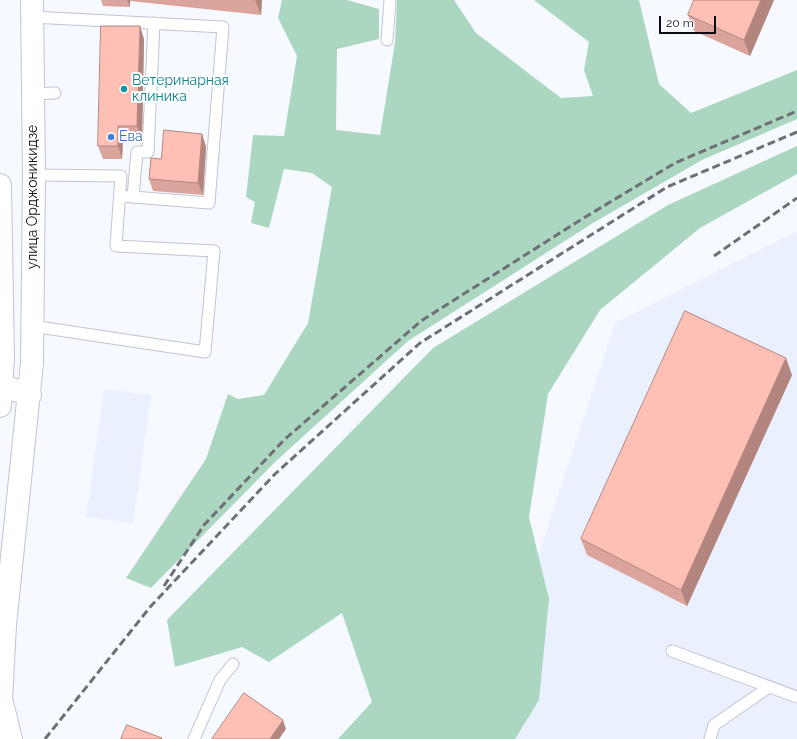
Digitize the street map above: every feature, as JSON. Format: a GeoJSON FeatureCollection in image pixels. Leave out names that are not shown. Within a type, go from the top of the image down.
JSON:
{"type":"FeatureCollection","features":[{"type":"Feature","properties":{"kind":"main road","name":"улица Орджоникидзе"},"geometry":{"type":"LineString","coordinates":[[11,739],[1,698],[2,630],[30,395],[34,174],[32,8]]}},
{"type":"Feature","properties":{"kind":"main road"},"geometry":{"type":"LineString","coordinates":[[0,185],[1,392],[30,395]]}},
{"type":"Feature","properties":{"kind":"main road"},"geometry":{"type":"LineString","coordinates":[[0,724],[7,739]]}},
{"type":"Feature","properties":{"kind":"lane"},"geometry":{"type":"LineString","coordinates":[[387,40],[390,0]]}},
{"type":"Feature","properties":{"kind":"lane"},"geometry":{"type":"LineString","coordinates":[[32,8],[154,23],[223,26],[210,203],[120,196]]}},
{"type":"Feature","properties":{"kind":"lane"},"geometry":{"type":"LineString","coordinates":[[133,197],[138,152],[148,152],[154,23]]}},
{"type":"Feature","properties":{"kind":"lane"},"geometry":{"type":"LineString","coordinates":[[33,94],[55,94]]}},
{"type":"Feature","properties":{"kind":"lane"},"geometry":{"type":"LineString","coordinates":[[32,326],[205,352],[214,251],[116,246],[121,176],[34,174]]}},
{"type":"Feature","properties":{"kind":"lane"},"geometry":{"type":"LineString","coordinates":[[672,651],[797,697]]}},
{"type":"Feature","properties":{"kind":"lane"},"geometry":{"type":"LineString","coordinates":[[194,739],[220,680],[233,664]]}},
{"type":"Feature","properties":{"kind":"lane"},"geometry":{"type":"LineString","coordinates":[[710,739],[714,725],[769,687]]}},
{"type":"Feature","properties":{"kind":"shaded area"},"geometry":{"type":"Polygon","coordinates":[[[797,231],[797,739],[478,739],[615,323],[797,231]]]}},
{"type":"Feature","properties":{"kind":"shaded area"},"geometry":{"type":"Polygon","coordinates":[[[104,389],[151,395],[133,523],[86,517],[104,389]]]}},
{"type":"Feature","properties":{"kind":"green space"},"geometry":{"type":"Polygon","coordinates":[[[282,0],[347,0],[379,9],[379,39],[337,49],[336,130],[380,135],[395,43],[397,0],[454,0],[476,33],[561,98],[593,96],[584,70],[589,42],[534,0],[639,0],[659,84],[691,113],[797,70],[797,119],[702,160],[593,223],[408,341],[275,462],[151,588],[126,578],[206,459],[228,394],[238,399],[264,395],[308,323],[332,187],[312,173],[284,169],[269,228],[251,223],[255,202],[246,197],[253,135],[284,136],[297,56],[278,18],[282,0]]]}},
{"type":"Feature","properties":{"kind":"green space"},"geometry":{"type":"Polygon","coordinates":[[[797,146],[797,174],[700,228],[600,310],[548,394],[529,517],[549,599],[539,700],[515,739],[338,739],[372,702],[342,613],[269,662],[242,647],[175,667],[167,620],[433,348],[668,205],[797,146]]]}},
{"type":"Feature","properties":{"kind":"building"},"geometry":{"type":"Polygon","coordinates":[[[694,0],[761,0],[744,40],[688,15],[694,0]]]}},
{"type":"Feature","properties":{"kind":"building","name":"Ветеринарная клиника"},"geometry":{"type":"Polygon","coordinates":[[[101,26],[140,26],[137,126],[118,126],[118,146],[98,146],[101,26]]]}},
{"type":"Feature","properties":{"kind":"building"},"geometry":{"type":"Polygon","coordinates":[[[164,130],[202,134],[198,183],[149,179],[151,158],[161,159],[164,130]]]}},
{"type":"Feature","properties":{"kind":"building"},"geometry":{"type":"Polygon","coordinates":[[[685,311],[786,358],[681,590],[581,539],[685,311]]]}},
{"type":"Feature","properties":{"kind":"building"},"geometry":{"type":"Polygon","coordinates":[[[244,693],[283,720],[270,739],[212,739],[244,693]]]}},
{"type":"Feature","properties":{"kind":"building"},"geometry":{"type":"Polygon","coordinates":[[[127,725],[162,738],[121,739],[127,725]]]}},
{"type":"Feature","properties":{"kind":"railway"},"geometry":{"type":"LineString","coordinates":[[164,586],[204,525],[284,440],[421,321],[582,219],[675,163],[797,111]]}},
{"type":"Feature","properties":{"kind":"railway"},"geometry":{"type":"LineString","coordinates":[[45,739],[151,606],[275,474],[420,343],[667,187],[797,132]]}},
{"type":"Feature","properties":{"kind":"railway"},"geometry":{"type":"LineString","coordinates":[[714,256],[797,198]]}},
{"type":"Feature","properties":{"kind":"place","name":"Ветеринарная клиника"},"geometry":{"type":"Point","coordinates":[124,89]}},
{"type":"Feature","properties":{"kind":"place","name":"Ева"},"geometry":{"type":"Point","coordinates":[111,137]}}]}
